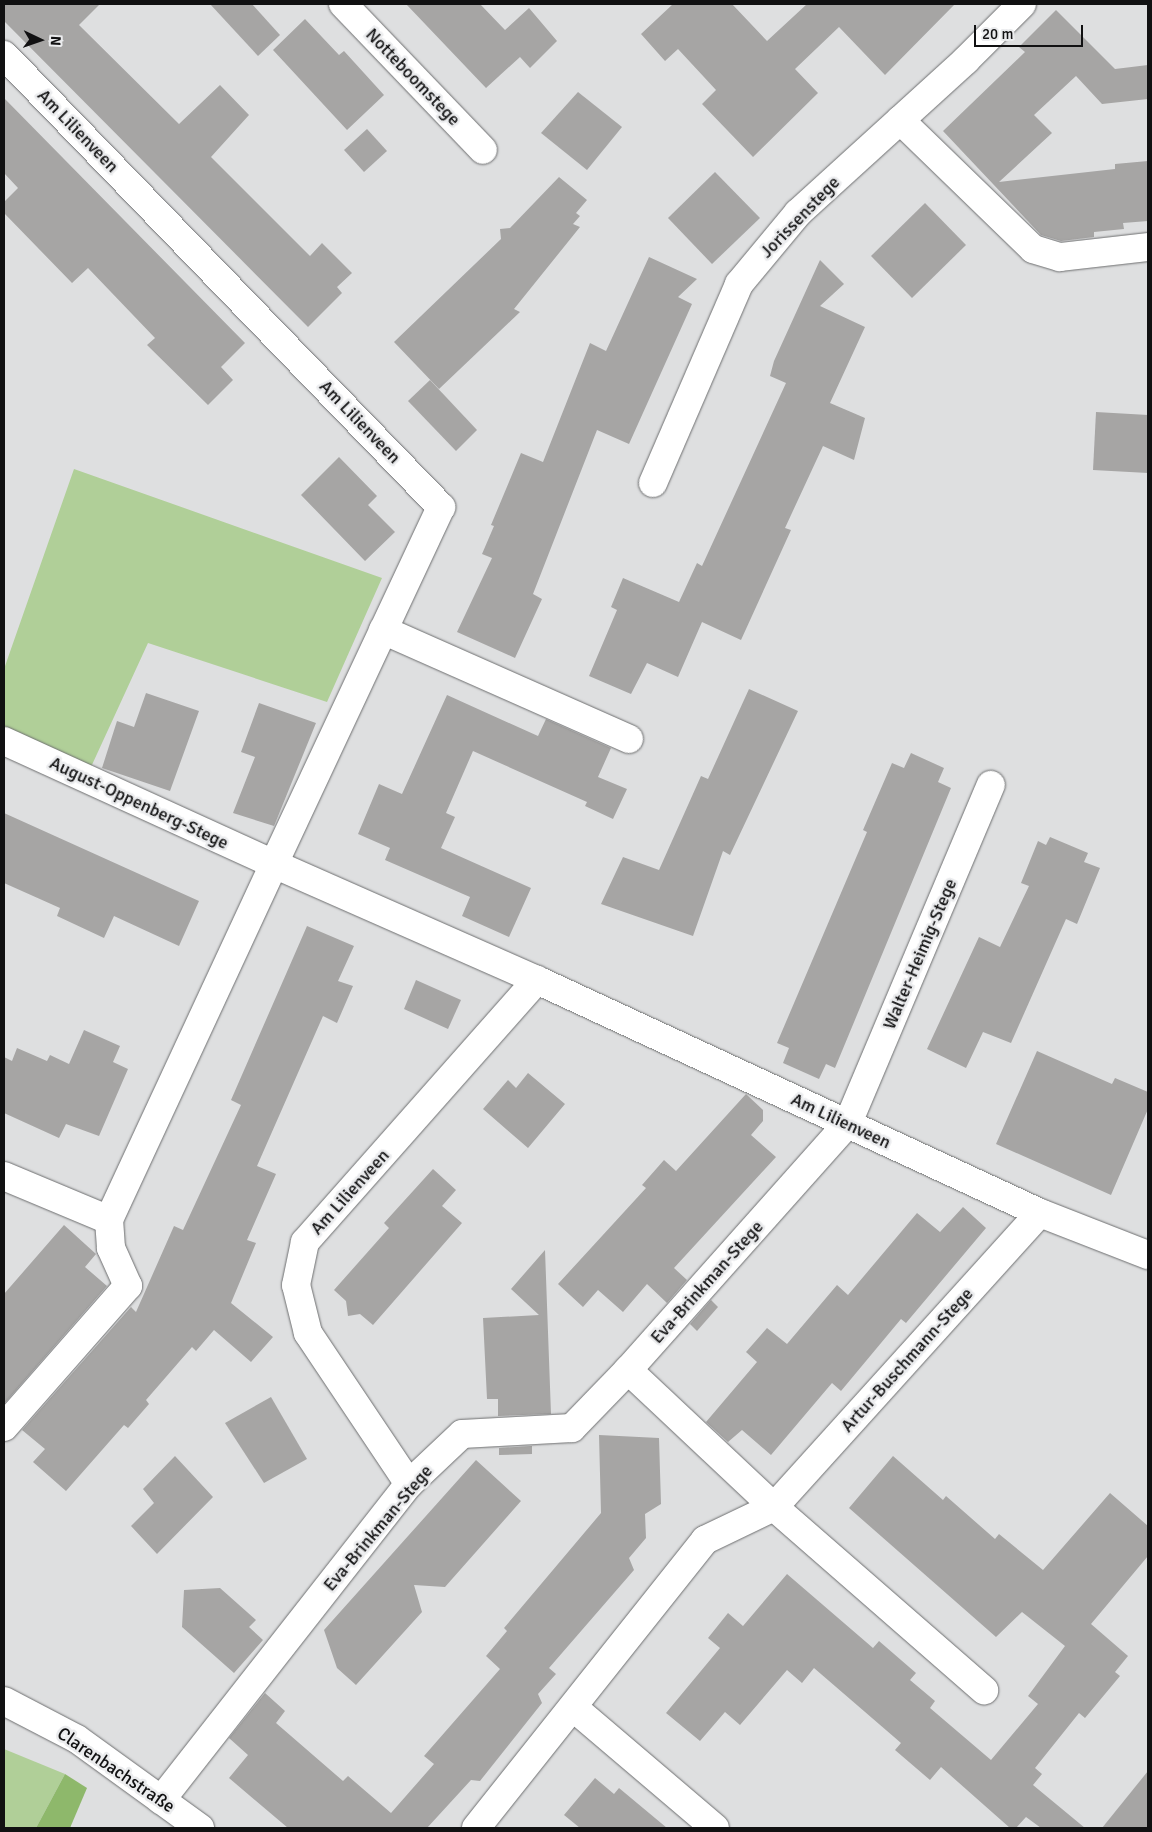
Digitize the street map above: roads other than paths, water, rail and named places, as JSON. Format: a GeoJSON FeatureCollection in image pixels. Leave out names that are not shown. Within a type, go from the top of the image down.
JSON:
{"type":"FeatureCollection","features":[{"type":"Feature","properties":{"kind":"street","name":"Notteboomstege"},"geometry":{"type":"LineString","coordinates":[[343,4],[483,150]]}},
{"type":"Feature","properties":{"kind":"street","name":"Jorissenstege"},"geometry":{"type":"LineString","coordinates":[[653,483],[739,284],[798,214],[1022,4]]}},
{"type":"Feature","properties":{"kind":"street","name":"Am Lilienveen"},"geometry":{"type":"LineString","coordinates":[[4,55],[441,507],[109,1220]]}},
{"type":"Feature","properties":{"kind":"street"},"geometry":{"type":"LineString","coordinates":[[900,120],[1033,249],[1060,257],[1148,247]]}},
{"type":"Feature","properties":{"kind":"street"},"geometry":{"type":"LineString","coordinates":[[383,630],[630,739]]}},
{"type":"Feature","properties":{"kind":"street","name":"August-Oppenberg-Stege"},"geometry":{"type":"LineString","coordinates":[[4,741],[274,864]]}},
{"type":"Feature","properties":{"kind":"street","name":"Walter-Heimig-Stege"},"geometry":{"type":"LineString","coordinates":[[848,1123],[991,785]]}},
{"type":"Feature","properties":{"kind":"street","name":"Am Lilienveen"},"geometry":{"type":"LineString","coordinates":[[274,864],[537,980],[1040,1213],[1148,1255]]}},
{"type":"Feature","properties":{"kind":"street","name":"Am Lilienveen"},"geometry":{"type":"LineString","coordinates":[[409,1484],[308,1333],[296,1285],[305,1242],[537,980]]}},
{"type":"Feature","properties":{"kind":"street","name":"Eva-Brinkman-Stege"},"geometry":{"type":"LineString","coordinates":[[161,1800],[409,1484],[462,1434],[572,1428],[628,1370],[848,1123]]}},
{"type":"Feature","properties":{"kind":"street"},"geometry":{"type":"LineString","coordinates":[[4,1176],[109,1220],[111,1248],[128,1286],[4,1427]]}},
{"type":"Feature","properties":{"kind":"street","name":"Artur-Buschmann-Stege"},"geometry":{"type":"LineString","coordinates":[[476,1828],[574,1708],[705,1540],[774,1507],[1040,1213]]}},
{"type":"Feature","properties":{"kind":"street"},"geometry":{"type":"LineString","coordinates":[[628,1370],[774,1507],[984,1690]]}},
{"type":"Feature","properties":{"kind":"street","name":"Clarenbachstraße"},"geometry":{"type":"LineString","coordinates":[[4,1701],[77,1739],[200,1828]]}},
{"type":"Feature","properties":{"kind":"street"},"geometry":{"type":"LineString","coordinates":[[574,1708],[715,1828]]}}]}
